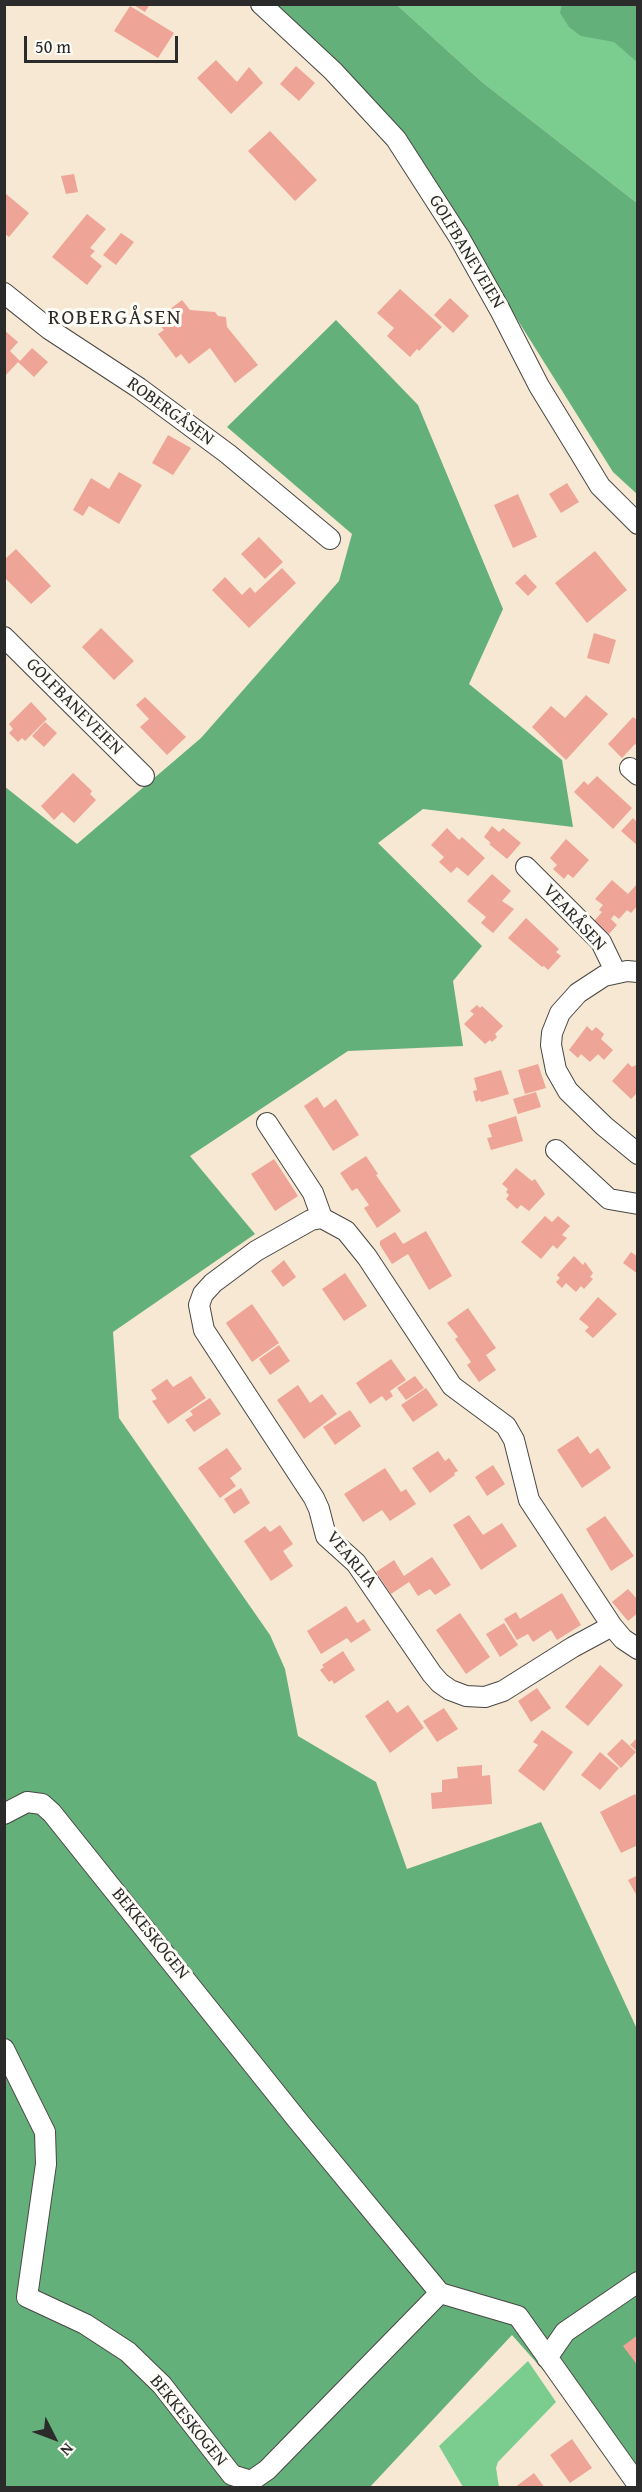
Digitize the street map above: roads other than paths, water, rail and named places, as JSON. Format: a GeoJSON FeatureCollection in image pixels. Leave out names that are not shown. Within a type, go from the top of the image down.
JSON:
{"type":"FeatureCollection","features":[{"type":"Feature","properties":{"kind":"street","name":"GOLFBANEVEIEN"},"geometry":{"type":"LineString","coordinates":[[261,4],[333,71],[396,140],[459,237],[501,310],[539,386],[600,486],[638,524]]}},
{"type":"Feature","properties":{"kind":"street","name":"ROBERGÅSEN"},"geometry":{"type":"LineString","coordinates":[[4,293],[49,329],[139,388],[228,454],[330,539]]}},
{"type":"Feature","properties":{"kind":"street","name":"GOLFBANEVEIEN"},"geometry":{"type":"LineString","coordinates":[[4,638],[144,776]]}},
{"type":"Feature","properties":{"kind":"street","name":"VEARÅSEN"},"geometry":{"type":"LineString","coordinates":[[526,867],[601,942],[616,973]]}},
{"type":"Feature","properties":{"kind":"street","name":"VEARÅSEN"},"geometry":{"type":"LineString","coordinates":[[638,972],[616,973],[589,984],[560,1013],[552,1033],[551,1045],[556,1070],[568,1091],[604,1126],[638,1154]]}},
{"type":"Feature","properties":{"kind":"street"},"geometry":{"type":"LineString","coordinates":[[267,1123],[313,1193],[322,1218],[346,1232],[354,1241],[452,1386],[506,1426],[514,1440],[529,1500],[612,1626],[623,1639],[638,1649]]}},
{"type":"Feature","properties":{"kind":"street"},"geometry":{"type":"LineString","coordinates":[[556,1150],[609,1199],[638,1204]]}},
{"type":"Feature","properties":{"kind":"street","name":"VEARLIA"},"geometry":{"type":"LineString","coordinates":[[322,1218],[311,1220],[256,1251],[213,1283],[203,1294],[199,1305],[204,1330],[211,1344],[314,1498],[320,1509],[326,1536],[357,1563],[432,1674],[450,1690],[466,1696],[485,1697],[503,1691],[573,1647],[612,1626]]}},
{"type":"Feature","properties":{"kind":"street","name":"BEKKESKOGEN"},"geometry":{"type":"LineString","coordinates":[[4,1814],[27,1802],[42,1804],[52,1813],[299,2122],[440,2293],[267,2470],[251,2481],[232,2475],[162,2385],[128,2352],[85,2324],[27,2297],[46,2164],[45,2132],[4,2049]]}},
{"type":"Feature","properties":{"kind":"street"},"geometry":{"type":"LineString","coordinates":[[547,2358],[565,2332],[638,2283]]}},
{"type":"Feature","properties":{"kind":"street"},"geometry":{"type":"LineString","coordinates":[[440,2293],[518,2316],[632,2484]]}},
{"type":"Feature","properties":{"kind":"district","name":"ROBERGÅSEN"},"geometry":{"type":"Point","coordinates":[115,319]}}]}
